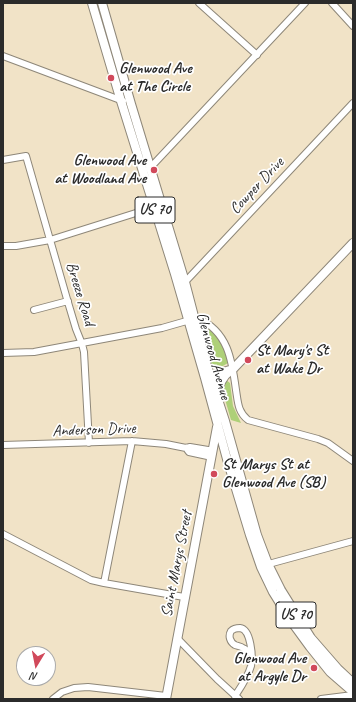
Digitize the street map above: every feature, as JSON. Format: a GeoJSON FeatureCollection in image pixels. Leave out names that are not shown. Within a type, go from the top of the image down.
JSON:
{"type":"FeatureCollection","features":[{"type":"Feature","properties":{"kind":"main road","name":"Glenwood Avenue"},"geometry":{"type":"LineString","coordinates":[[92,3],[121,101],[147,170]]}},
{"type":"Feature","properties":{"kind":"main road","name":"Glenwood Avenue"},"geometry":{"type":"LineString","coordinates":[[102,3],[147,170],[208,377],[218,424],[229,449]]}},
{"type":"Feature","properties":{"kind":"main road"},"geometry":{"type":"LineString","coordinates":[[217,398],[218,387],[227,373],[233,369],[353,243]]}},
{"type":"Feature","properties":{"kind":"main road"},"geometry":{"type":"LineString","coordinates":[[208,377],[233,369]]}},
{"type":"Feature","properties":{"kind":"main road","name":"Glenwood Avenue"},"geometry":{"type":"LineString","coordinates":[[208,377],[217,398],[250,535],[265,565],[312,638],[338,669],[353,683]]}},
{"type":"Feature","properties":{"kind":"main road","name":"Saint Marys Street"},"geometry":{"type":"LineString","coordinates":[[166,698],[218,424]]}},
{"type":"Feature","properties":{"kind":"main road"},"geometry":{"type":"LineString","coordinates":[[212,453],[229,449]]}},
{"type":"Feature","properties":{"kind":"main road","name":"Glenwood Avenue"},"geometry":{"type":"LineString","coordinates":[[265,565],[273,592],[291,621],[330,672],[353,694]]}},
{"type":"Feature","properties":{"kind":"street"},"geometry":{"type":"LineString","coordinates":[[198,3],[257,55]]}},
{"type":"Feature","properties":{"kind":"street"},"geometry":{"type":"LineString","coordinates":[[147,170],[305,3]]}},
{"type":"Feature","properties":{"kind":"street"},"geometry":{"type":"LineString","coordinates":[[332,3],[353,26]]}},
{"type":"Feature","properties":{"kind":"street"},"geometry":{"type":"LineString","coordinates":[[3,56],[130,104]]}},
{"type":"Feature","properties":{"kind":"street","name":"Cowper Drive"},"geometry":{"type":"LineString","coordinates":[[181,283],[353,103]]}},
{"type":"Feature","properties":{"kind":"street","name":"Breeze Road"},"geometry":{"type":"LineString","coordinates":[[3,160],[26,156],[84,352],[89,443]]}},
{"type":"Feature","properties":{"kind":"street"},"geometry":{"type":"LineString","coordinates":[[3,246],[16,246],[50,240],[158,206]]}},
{"type":"Feature","properties":{"kind":"street"},"geometry":{"type":"LineString","coordinates":[[34,310],[68,301]]}},
{"type":"Feature","properties":{"kind":"street"},"geometry":{"type":"LineString","coordinates":[[3,353],[34,352],[82,344],[162,328],[199,318],[210,325],[221,336],[229,351],[238,404],[242,415],[248,420],[328,443],[353,461]]}},
{"type":"Feature","properties":{"kind":"street"},"geometry":{"type":"LineString","coordinates":[[104,583],[132,441]]}},
{"type":"Feature","properties":{"kind":"street","name":"Anderson Drive"},"geometry":{"type":"LineString","coordinates":[[3,446],[132,441],[186,448],[189,452],[212,453]]}},
{"type":"Feature","properties":{"kind":"street"},"geometry":{"type":"LineString","coordinates":[[3,534],[91,580],[184,597]]}},
{"type":"Feature","properties":{"kind":"street"},"geometry":{"type":"LineString","coordinates":[[265,565],[353,541]]}},
{"type":"Feature","properties":{"kind":"street"},"geometry":{"type":"LineString","coordinates":[[177,638],[237,698],[251,666],[251,653]]}},
{"type":"Feature","properties":{"kind":"street"},"geometry":{"type":"LineString","coordinates":[[53,699],[62,692],[74,688],[88,687],[166,698]]}},
{"type":"Feature","properties":{"kind":"street"},"geometry":{"type":"LineString","coordinates":[[321,699],[353,694]]}},
{"type":"Feature","properties":{"kind":"green space"},"geometry":{"type":"Polygon","coordinates":[[[201,321],[216,334],[225,348],[229,361],[221,367],[214,367],[210,363],[199,322],[201,321]]]}},
{"type":"Feature","properties":{"kind":"green space"},"geometry":{"type":"Polygon","coordinates":[[[226,380],[230,383],[233,406],[241,423],[231,420],[222,389],[222,383],[226,380]]]}},
{"type":"Feature","properties":{"kind":"place","name":"Glenwood Ave at The Circle"},"geometry":{"type":"Point","coordinates":[111,78]}},
{"type":"Feature","properties":{"kind":"place","name":"Glenwood Ave at Woodland Ave"},"geometry":{"type":"Point","coordinates":[154,170]}},
{"type":"Feature","properties":{"kind":"place","name":"St Mary's St at Wake Dr"},"geometry":{"type":"Point","coordinates":[248,360]}},
{"type":"Feature","properties":{"kind":"place","name":"St Marys St at Glenwood Ave (SB)"},"geometry":{"type":"Point","coordinates":[214,474]}},
{"type":"Feature","properties":{"kind":"place","name":"Glenwood Ave at Argyle Dr"},"geometry":{"type":"Point","coordinates":[314,668]}}]}
